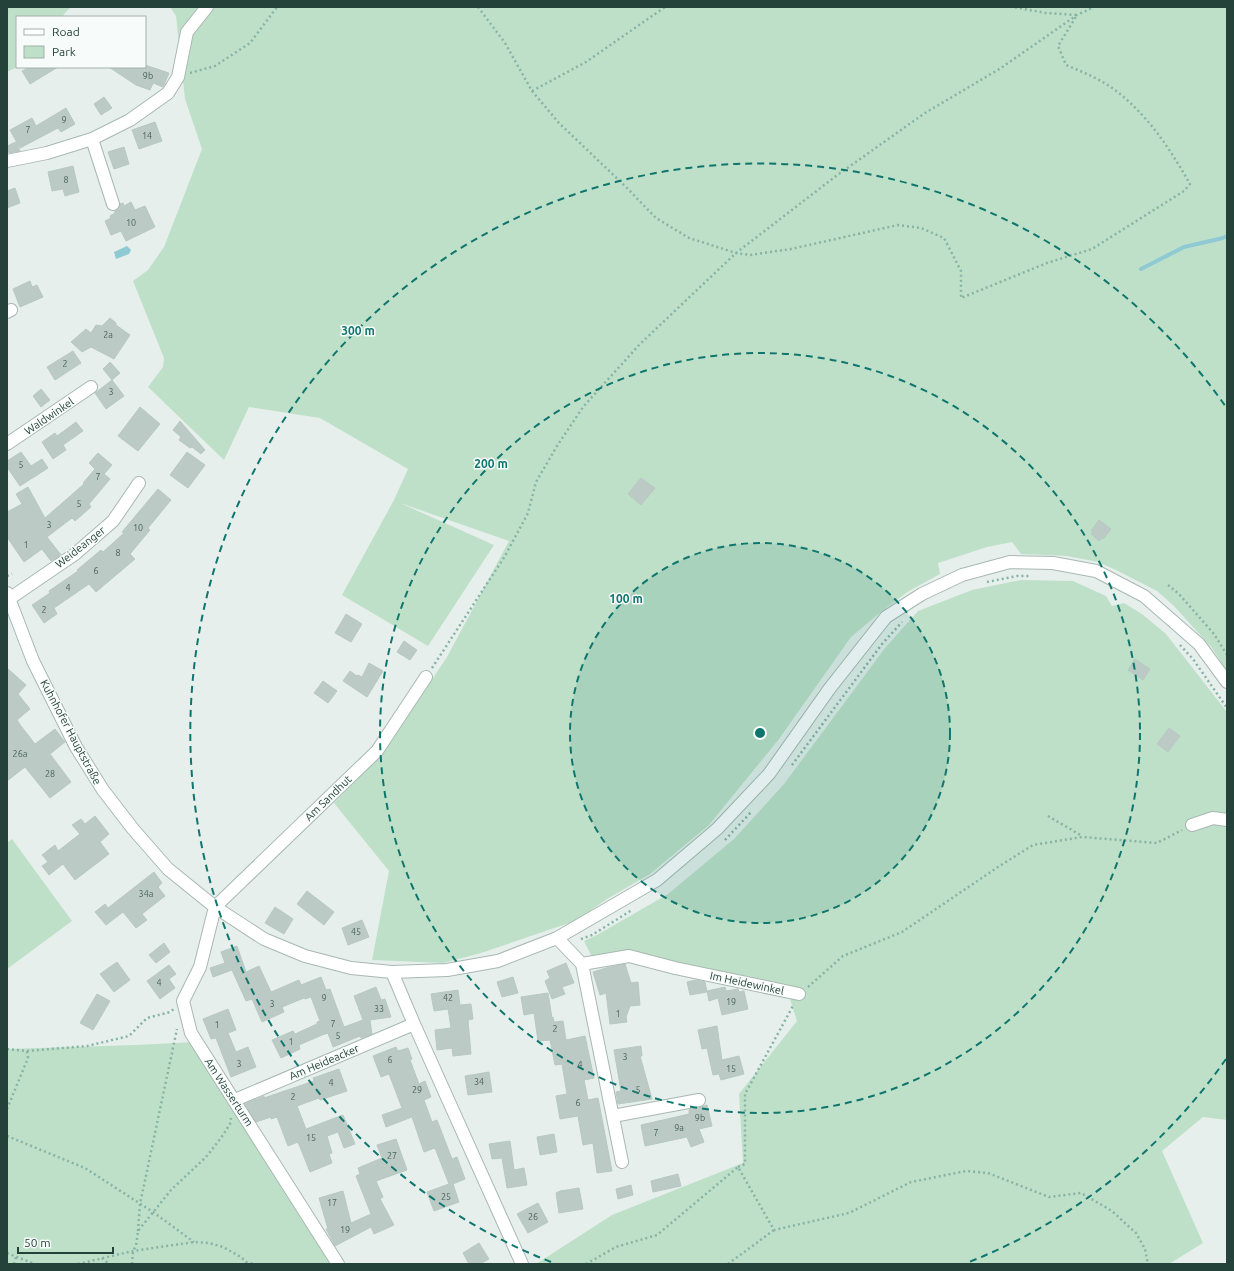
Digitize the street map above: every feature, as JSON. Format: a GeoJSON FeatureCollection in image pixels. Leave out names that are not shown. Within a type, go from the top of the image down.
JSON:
{"type":"FeatureCollection","features":[{"type":"Feature","properties":{"kind":"street"},"geometry":{"type":"LineString","coordinates":[[7,160],[47,153],[92,139],[130,120],[168,93],[178,77],[187,32],[207,7]]}},
{"type":"Feature","properties":{"kind":"street"},"geometry":{"type":"LineString","coordinates":[[92,139],[112,204]]}},
{"type":"Feature","properties":{"kind":"street","name":"Waldwinkel"},"geometry":{"type":"LineString","coordinates":[[7,444],[91,387]]}},
{"type":"Feature","properties":{"kind":"street","name":"Weideanger"},"geometry":{"type":"LineString","coordinates":[[8,596],[75,554],[113,522],[139,483]]}},
{"type":"Feature","properties":{"kind":"street","name":"Kuhnhofer Hauptstraße"},"geometry":{"type":"LineString","coordinates":[[8,596],[11,618],[76,746],[103,790],[133,829],[168,869],[215,907],[264,939],[305,956],[351,968],[392,972],[448,970],[498,961],[570,932],[657,880],[717,829],[769,774],[830,688],[886,617],[922,594],[962,575],[1010,562],[1053,564],[1096,571],[1144,596],[1199,644],[1227,682]]}},
{"type":"Feature","properties":{"kind":"street","name":"Am Sandhut"},"geometry":{"type":"LineString","coordinates":[[215,907],[376,751],[426,677]]}},
{"type":"Feature","properties":{"kind":"street"},"geometry":{"type":"LineString","coordinates":[[1192,824],[1213,818],[1227,820]]}},
{"type":"Feature","properties":{"kind":"street"},"geometry":{"type":"LineString","coordinates":[[183,1001],[200,967],[215,907]]}},
{"type":"Feature","properties":{"kind":"street"},"geometry":{"type":"LineString","coordinates":[[557,938],[582,964],[622,1162]]}},
{"type":"Feature","properties":{"kind":"street","name":"Im Heidewinkel"},"geometry":{"type":"LineString","coordinates":[[582,964],[629,956],[675,968],[799,994]]}},
{"type":"Feature","properties":{"kind":"street"},"geometry":{"type":"LineString","coordinates":[[392,972],[522,1264]]}},
{"type":"Feature","properties":{"kind":"street","name":"Am Wasserturm"},"geometry":{"type":"LineString","coordinates":[[183,1001],[191,1033],[338,1264]]}},
{"type":"Feature","properties":{"kind":"street","name":"Am Heideacker"},"geometry":{"type":"LineString","coordinates":[[235,1100],[414,1024]]}},
{"type":"Feature","properties":{"kind":"street"},"geometry":{"type":"LineString","coordinates":[[613,1116],[699,1100]]}},
{"type":"Feature","properties":{"kind":"path"},"geometry":{"type":"LineString","coordinates":[[178,77],[215,66],[250,43],[277,7]]}},
{"type":"Feature","properties":{"kind":"path"},"geometry":{"type":"LineString","coordinates":[[478,7],[505,43],[532,91],[559,123],[656,218],[689,238],[736,253],[750,255],[791,249],[898,225],[921,228],[944,238],[961,271],[961,298],[1047,263],[1092,249],[1184,191],[1190,184],[1172,152],[1144,116],[1115,90],[1091,76],[1066,65],[1058,46],[1077,15]]}},
{"type":"Feature","properties":{"kind":"path"},"geometry":{"type":"LineString","coordinates":[[532,91],[586,62],[665,7]]}},
{"type":"Feature","properties":{"kind":"path"},"geometry":{"type":"LineString","coordinates":[[1013,7],[1046,13],[1077,15]]}},
{"type":"Feature","properties":{"kind":"path"},"geometry":{"type":"LineString","coordinates":[[426,677],[505,556],[528,513],[536,482],[557,446],[583,407],[640,344],[736,253],[836,176],[925,113],[1001,68],[1077,15],[1094,7]]}},
{"type":"Feature","properties":{"kind":"path"},"geometry":{"type":"LineString","coordinates":[[7,576],[12,574]]}},
{"type":"Feature","properties":{"kind":"path"},"geometry":{"type":"LineString","coordinates":[[980,583],[1017,576],[1032,576]]}},
{"type":"Feature","properties":{"kind":"path"},"geometry":{"type":"LineString","coordinates":[[1168,585],[1214,634],[1227,655]]}},
{"type":"Feature","properties":{"kind":"path"},"geometry":{"type":"LineString","coordinates":[[788,770],[882,644],[905,619]]}},
{"type":"Feature","properties":{"kind":"path"},"geometry":{"type":"LineString","coordinates":[[1178,642],[1193,659],[1227,708]]}},
{"type":"Feature","properties":{"kind":"path"},"geometry":{"type":"LineString","coordinates":[[719,845],[731,835],[755,808]]}},
{"type":"Feature","properties":{"kind":"path"},"geometry":{"type":"LineString","coordinates":[[1048,816],[1082,837]]}},
{"type":"Feature","properties":{"kind":"path"},"geometry":{"type":"LineString","coordinates":[[799,994],[843,956],[902,932],[1033,845],[1082,837],[1158,843],[1192,824]]}},
{"type":"Feature","properties":{"kind":"path"},"geometry":{"type":"LineString","coordinates":[[570,932],[580,940],[592,935],[635,908]]}},
{"type":"Feature","properties":{"kind":"path","name":"Im Heidewinkel"},"geometry":{"type":"LineString","coordinates":[[738,1167],[745,1164],[745,1094],[799,994]]}},
{"type":"Feature","properties":{"kind":"path"},"geometry":{"type":"LineString","coordinates":[[7,1050],[27,1051],[87,1046],[129,1036],[148,1018],[170,1012],[183,1001]]}},
{"type":"Feature","properties":{"kind":"path"},"geometry":{"type":"LineString","coordinates":[[132,1264],[133,1251],[136,1246],[138,1231],[140,1204],[178,1024]]}},
{"type":"Feature","properties":{"kind":"path"},"geometry":{"type":"LineString","coordinates":[[7,1108],[28,1058],[27,1051]]}},
{"type":"Feature","properties":{"kind":"path"},"geometry":{"type":"LineString","coordinates":[[138,1231],[171,1190],[206,1157],[221,1138],[230,1124],[235,1100]]}},
{"type":"Feature","properties":{"kind":"path"},"geometry":{"type":"LineString","coordinates":[[7,1136],[85,1168],[153,1212],[194,1242]]}},
{"type":"Feature","properties":{"kind":"path"},"geometry":{"type":"LineString","coordinates":[[586,1264],[616,1247],[658,1236],[738,1167],[774,1230]]}},
{"type":"Feature","properties":{"kind":"path"},"geometry":{"type":"LineString","coordinates":[[728,1264],[774,1230],[849,1213],[911,1182],[966,1171],[988,1173],[1049,1197],[1081,1193],[1112,1211],[1136,1233],[1145,1249],[1148,1264]]}},
{"type":"Feature","properties":{"kind":"path"},"geometry":{"type":"LineString","coordinates":[[78,1264],[133,1251],[194,1242],[209,1243],[223,1247],[253,1264]]}},
{"type":"Feature","properties":{"kind":"path"},"geometry":{"type":"LineString","coordinates":[[7,1253],[35,1264]]}},
{"type":"Feature","properties":{"kind":"path"},"geometry":{"type":"LineString","coordinates":[[14,1264],[16,1257]]}},
{"type":"Feature","properties":{"kind":"path"},"geometry":{"type":"LineString","coordinates":[[102,1258],[109,1264]]}},
{"type":"Feature","properties":{"kind":"green space"},"geometry":{"type":"Polygon","coordinates":[[[7,7],[71,7],[63,16],[16,16],[16,68],[7,72],[7,7]]]}},
{"type":"Feature","properties":{"kind":"green space"},"geometry":{"type":"Polygon","coordinates":[[[170,7],[1227,7],[1227,671],[1212,648],[1174,606],[1157,591],[1098,562],[1067,556],[1021,554],[1012,542],[987,547],[938,563],[940,574],[909,591],[851,637],[779,739],[709,825],[650,874],[607,899],[575,921],[481,953],[443,963],[372,960],[389,871],[334,803],[383,753],[447,657],[509,541],[400,503],[494,545],[428,646],[342,595],[394,500],[408,469],[320,418],[249,407],[224,460],[148,387],[163,367],[164,358],[133,281],[148,270],[164,247],[202,149],[185,99],[176,16],[170,7]]]}},
{"type":"Feature","properties":{"kind":"green space"},"geometry":{"type":"Polygon","coordinates":[[[1021,580],[1073,581],[1106,596],[1112,606],[1124,603],[1142,614],[1166,634],[1227,712],[1227,1120],[1203,1117],[1162,1151],[1203,1243],[1169,1264],[536,1264],[612,1215],[743,1163],[739,1094],[797,1021],[789,996],[629,952],[594,961],[584,941],[668,894],[734,839],[784,784],[885,648],[918,611],[972,590],[1021,580]]]}},
{"type":"Feature","properties":{"kind":"green space"},"geometry":{"type":"Polygon","coordinates":[[[12,839],[72,921],[7,969],[7,843],[12,839]]]}},
{"type":"Feature","properties":{"kind":"green space"},"geometry":{"type":"Polygon","coordinates":[[[194,1042],[331,1264],[7,1264],[7,1049],[194,1042]]]}},
{"type":"Feature","properties":{"kind":"water"},"geometry":{"type":"Polygon","coordinates":[[[127,246],[131,250],[129,254],[116,259],[114,252],[127,246]]]}},
{"type":"Feature","properties":{"kind":"building"},"geometry":{"type":"Polygon","coordinates":[[[146,65],[169,73],[163,87],[153,83],[150,90],[136,85],[110,68],[146,68],[146,65]]]}},
{"type":"Feature","properties":{"kind":"building"},"geometry":{"type":"Polygon","coordinates":[[[28,68],[56,68],[30,84],[22,71],[28,68]]]}},
{"type":"Feature","properties":{"kind":"building"},"geometry":{"type":"Polygon","coordinates":[[[104,97],[112,108],[101,115],[94,104],[104,97]]]}},
{"type":"Feature","properties":{"kind":"building"},"geometry":{"type":"Polygon","coordinates":[[[66,108],[75,124],[61,132],[58,128],[20,148],[10,130],[32,118],[36,126],[66,108]]]}},
{"type":"Feature","properties":{"kind":"building"},"geometry":{"type":"Polygon","coordinates":[[[155,122],[162,141],[139,149],[132,130],[155,122]]]}},
{"type":"Feature","properties":{"kind":"building"},"geometry":{"type":"Polygon","coordinates":[[[16,142],[20,151],[9,153],[7,146],[16,142]]]}},
{"type":"Feature","properties":{"kind":"building"},"geometry":{"type":"Polygon","coordinates":[[[124,147],[129,164],[114,169],[108,152],[124,147]]]}},
{"type":"Feature","properties":{"kind":"building"},"geometry":{"type":"Polygon","coordinates":[[[73,166],[79,192],[65,196],[63,189],[52,191],[48,172],[73,166]]]}},
{"type":"Feature","properties":{"kind":"building"},"geometry":{"type":"Polygon","coordinates":[[[15,188],[20,203],[7,208],[7,191],[15,188]]]}},
{"type":"Feature","properties":{"kind":"building"},"geometry":{"type":"Polygon","coordinates":[[[131,202],[135,210],[145,206],[155,227],[126,241],[121,231],[111,235],[105,221],[111,218],[110,216],[119,209],[120,204],[123,203],[124,206],[131,202]]]}},
{"type":"Feature","properties":{"kind":"building"},"geometry":{"type":"Polygon","coordinates":[[[30,281],[32,287],[37,285],[43,297],[20,307],[13,289],[30,281]]]}},
{"type":"Feature","properties":{"kind":"building"},"geometry":{"type":"Polygon","coordinates":[[[110,318],[116,323],[116,325],[130,335],[114,359],[91,347],[82,352],[71,342],[86,329],[91,333],[96,325],[102,326],[110,318]]]}},
{"type":"Feature","properties":{"kind":"building"},"geometry":{"type":"Polygon","coordinates":[[[73,351],[81,363],[55,380],[47,367],[73,351]]]}},
{"type":"Feature","properties":{"kind":"building"},"geometry":{"type":"Polygon","coordinates":[[[110,362],[120,373],[112,380],[103,369],[110,362]]]}},
{"type":"Feature","properties":{"kind":"building"},"geometry":{"type":"Polygon","coordinates":[[[112,380],[124,396],[106,409],[95,393],[112,380]]]}},
{"type":"Feature","properties":{"kind":"building"},"geometry":{"type":"Polygon","coordinates":[[[41,389],[50,400],[41,407],[33,396],[41,389]]]}},
{"type":"Feature","properties":{"kind":"building"},"geometry":{"type":"Polygon","coordinates":[[[140,407],[160,424],[138,451],[118,436],[140,407]]]}},
{"type":"Feature","properties":{"kind":"building"},"geometry":{"type":"Polygon","coordinates":[[[180,421],[205,450],[201,454],[179,440],[181,437],[173,430],[180,421]]]}},
{"type":"Feature","properties":{"kind":"building"},"geometry":{"type":"Polygon","coordinates":[[[76,422],[83,431],[63,445],[66,450],[53,459],[42,442],[55,433],[57,436],[76,422]]]}},
{"type":"Feature","properties":{"kind":"building"},"geometry":{"type":"Polygon","coordinates":[[[21,452],[31,466],[42,459],[48,468],[20,486],[7,467],[7,461],[21,452]]]}},
{"type":"Feature","properties":{"kind":"building"},"geometry":{"type":"Polygon","coordinates":[[[187,452],[205,465],[188,488],[170,475],[187,452]]]}},
{"type":"Feature","properties":{"kind":"building"},"geometry":{"type":"Polygon","coordinates":[[[98,453],[112,465],[104,474],[110,479],[89,504],[91,507],[75,521],[72,518],[47,537],[61,555],[51,561],[42,549],[24,562],[7,537],[7,512],[22,504],[16,494],[28,487],[45,518],[84,484],[83,483],[95,469],[89,463],[98,453]]]}},
{"type":"Feature","properties":{"kind":"building"},"geometry":{"type":"Polygon","coordinates":[[[641,478],[655,488],[641,505],[628,494],[641,478]]]}},
{"type":"Feature","properties":{"kind":"building"},"geometry":{"type":"Polygon","coordinates":[[[158,489],[171,500],[148,528],[150,530],[130,554],[135,559],[96,592],[89,584],[54,608],[57,614],[44,623],[32,605],[78,571],[77,570],[101,550],[103,552],[124,533],[122,532],[158,489]]]}},
{"type":"Feature","properties":{"kind":"building"},"geometry":{"type":"Polygon","coordinates":[[[1099,520],[1111,529],[1103,539],[1102,538],[1099,541],[1091,534],[1093,532],[1091,531],[1099,520]]]}},
{"type":"Feature","properties":{"kind":"building"},"geometry":{"type":"Polygon","coordinates":[[[346,614],[362,624],[351,642],[335,633],[346,614]]]}},
{"type":"Feature","properties":{"kind":"building"},"geometry":{"type":"Polygon","coordinates":[[[404,641],[417,650],[410,660],[397,652],[404,641]]]}},
{"type":"Feature","properties":{"kind":"building"},"geometry":{"type":"Polygon","coordinates":[[[1135,659],[1150,669],[1143,680],[1128,670],[1135,659]]]}},
{"type":"Feature","properties":{"kind":"building"},"geometry":{"type":"Polygon","coordinates":[[[369,663],[383,671],[367,697],[343,681],[350,671],[357,676],[362,677],[369,663]]]}},
{"type":"Feature","properties":{"kind":"building"},"geometry":{"type":"Polygon","coordinates":[[[7,668],[26,685],[18,694],[30,709],[17,720],[35,744],[55,729],[65,742],[50,754],[71,782],[50,798],[25,767],[7,781],[7,668]]]}},
{"type":"Feature","properties":{"kind":"building"},"geometry":{"type":"Polygon","coordinates":[[[323,681],[337,691],[328,703],[314,693],[323,681]]]}},
{"type":"Feature","properties":{"kind":"building"},"geometry":{"type":"Polygon","coordinates":[[[1169,728],[1180,736],[1168,752],[1157,744],[1169,728]]]}},
{"type":"Feature","properties":{"kind":"building"},"geometry":{"type":"Polygon","coordinates":[[[95,816],[109,834],[100,842],[109,854],[75,880],[63,864],[49,875],[42,866],[48,862],[42,855],[55,845],[58,851],[80,834],[72,825],[81,819],[85,824],[95,816]]]}},
{"type":"Feature","properties":{"kind":"building"},"geometry":{"type":"Polygon","coordinates":[[[154,872],[162,883],[158,887],[165,896],[142,914],[147,920],[136,928],[123,912],[106,925],[95,912],[105,904],[108,908],[154,872]]]}},
{"type":"Feature","properties":{"kind":"building"},"geometry":{"type":"Polygon","coordinates":[[[307,891],[334,912],[324,925],[297,904],[307,891]]]}},
{"type":"Feature","properties":{"kind":"building"},"geometry":{"type":"Polygon","coordinates":[[[275,907],[293,919],[284,934],[265,923],[275,907]]]}},
{"type":"Feature","properties":{"kind":"building"},"geometry":{"type":"Polygon","coordinates":[[[362,920],[369,937],[348,945],[342,928],[362,920]]]}},
{"type":"Feature","properties":{"kind":"building"},"geometry":{"type":"Polygon","coordinates":[[[164,943],[170,952],[156,963],[149,955],[164,943]]]}},
{"type":"Feature","properties":{"kind":"building"},"geometry":{"type":"Polygon","coordinates":[[[237,946],[246,972],[259,966],[271,992],[299,980],[301,985],[321,977],[326,990],[330,989],[344,1027],[363,1020],[354,996],[376,987],[381,1000],[385,999],[391,1017],[370,1020],[372,1034],[361,1038],[360,1036],[333,1047],[328,1033],[299,1045],[300,1049],[281,1058],[272,1040],[293,1031],[295,1034],[317,1024],[317,1022],[320,1021],[311,997],[304,998],[282,1007],[284,1012],[262,1022],[252,999],[246,1001],[232,970],[213,977],[210,968],[225,963],[221,952],[237,946]]]}},
{"type":"Feature","properties":{"kind":"building"},"geometry":{"type":"Polygon","coordinates":[[[117,962],[130,980],[114,992],[100,974],[117,962]]]}},
{"type":"Feature","properties":{"kind":"building"},"geometry":{"type":"Polygon","coordinates":[[[566,963],[574,983],[562,987],[565,994],[552,999],[545,981],[550,978],[547,971],[566,963]]]}},
{"type":"Feature","properties":{"kind":"building"},"geometry":{"type":"Polygon","coordinates":[[[625,964],[631,983],[638,982],[640,1005],[630,1006],[626,1017],[627,1022],[610,1024],[606,993],[600,995],[593,972],[625,964]]]}},
{"type":"Feature","properties":{"kind":"building"},"geometry":{"type":"Polygon","coordinates":[[[169,965],[176,974],[169,979],[175,988],[160,999],[147,981],[169,965]]]}},
{"type":"Feature","properties":{"kind":"building"},"geometry":{"type":"Polygon","coordinates":[[[513,977],[518,993],[502,997],[497,982],[513,977]]]}},
{"type":"Feature","properties":{"kind":"building"},"geometry":{"type":"Polygon","coordinates":[[[696,980],[705,982],[707,992],[690,995],[687,982],[696,980]]]}},
{"type":"Feature","properties":{"kind":"building"},"geometry":{"type":"Polygon","coordinates":[[[725,987],[726,991],[738,989],[739,992],[744,991],[748,1009],[722,1015],[718,998],[709,1001],[707,991],[725,987]]]}},
{"type":"Feature","properties":{"kind":"building"},"geometry":{"type":"Polygon","coordinates":[[[458,990],[460,1005],[471,1004],[473,1019],[468,1020],[471,1054],[453,1056],[452,1048],[437,1050],[435,1030],[451,1028],[448,1009],[434,1011],[431,994],[458,990]]]}},
{"type":"Feature","properties":{"kind":"building"},"geometry":{"type":"Polygon","coordinates":[[[548,993],[552,1018],[553,1017],[554,1022],[563,1021],[566,1040],[585,1036],[594,1078],[584,1080],[588,1100],[598,1098],[612,1171],[597,1173],[593,1143],[583,1145],[578,1116],[560,1119],[556,1096],[567,1094],[562,1064],[555,1065],[550,1040],[538,1041],[534,1013],[524,1015],[521,997],[548,993]]]}},
{"type":"Feature","properties":{"kind":"building"},"geometry":{"type":"Polygon","coordinates":[[[97,994],[110,1001],[93,1030],[80,1023],[97,994]]]}},
{"type":"Feature","properties":{"kind":"building"},"geometry":{"type":"Polygon","coordinates":[[[228,1009],[236,1030],[228,1033],[236,1052],[248,1047],[256,1067],[231,1077],[216,1038],[211,1039],[203,1019],[228,1009]]]}},
{"type":"Feature","properties":{"kind":"building"},"geometry":{"type":"Polygon","coordinates":[[[717,1026],[722,1060],[739,1056],[744,1074],[721,1080],[719,1074],[713,1075],[707,1048],[702,1049],[698,1030],[717,1026]]]}},
{"type":"Feature","properties":{"kind":"building"},"geometry":{"type":"Polygon","coordinates":[[[641,1046],[642,1056],[640,1056],[652,1099],[618,1104],[616,1092],[621,1091],[614,1050],[641,1046]]]}},
{"type":"Feature","properties":{"kind":"building"},"geometry":{"type":"Polygon","coordinates":[[[396,1047],[398,1051],[408,1048],[412,1059],[410,1060],[419,1084],[425,1081],[431,1097],[424,1100],[432,1122],[437,1120],[452,1159],[457,1157],[465,1179],[453,1184],[459,1202],[434,1211],[427,1192],[449,1184],[435,1148],[424,1152],[412,1117],[386,1127],[382,1115],[402,1108],[389,1074],[381,1077],[373,1056],[396,1047]]]}},
{"type":"Feature","properties":{"kind":"building"},"geometry":{"type":"Polygon","coordinates":[[[339,1069],[347,1091],[320,1100],[319,1098],[297,1106],[306,1129],[343,1115],[355,1144],[344,1148],[338,1132],[327,1136],[332,1153],[329,1154],[332,1163],[310,1172],[298,1142],[288,1146],[277,1117],[271,1119],[271,1117],[256,1122],[245,1104],[264,1096],[264,1098],[314,1081],[313,1078],[339,1069]]]}},
{"type":"Feature","properties":{"kind":"building"},"geometry":{"type":"Polygon","coordinates":[[[489,1072],[492,1092],[468,1095],[465,1076],[489,1072]]]}},
{"type":"Feature","properties":{"kind":"building"},"geometry":{"type":"Polygon","coordinates":[[[707,1105],[712,1126],[699,1129],[704,1142],[691,1147],[687,1137],[645,1146],[641,1125],[689,1114],[689,1110],[707,1105]]]}},
{"type":"Feature","properties":{"kind":"building"},"geometry":{"type":"Polygon","coordinates":[[[554,1134],[557,1152],[540,1155],[537,1137],[554,1134]]]}},
{"type":"Feature","properties":{"kind":"building"},"geometry":{"type":"Polygon","coordinates":[[[396,1139],[407,1170],[376,1181],[383,1197],[380,1199],[394,1225],[374,1234],[371,1227],[335,1246],[326,1229],[328,1229],[319,1198],[343,1191],[351,1223],[371,1214],[356,1176],[360,1174],[358,1168],[382,1158],[377,1145],[396,1139]]]}},
{"type":"Feature","properties":{"kind":"building"},"geometry":{"type":"Polygon","coordinates":[[[510,1141],[514,1170],[524,1168],[527,1185],[507,1188],[502,1158],[492,1159],[489,1144],[510,1141]]]}},
{"type":"Feature","properties":{"kind":"building"},"geometry":{"type":"Polygon","coordinates":[[[678,1174],[681,1186],[653,1192],[651,1181],[678,1174]]]}},
{"type":"Feature","properties":{"kind":"building"},"geometry":{"type":"Polygon","coordinates":[[[631,1185],[633,1195],[618,1199],[616,1189],[631,1185]]]}},
{"type":"Feature","properties":{"kind":"building"},"geometry":{"type":"Polygon","coordinates":[[[579,1188],[583,1209],[559,1213],[556,1193],[579,1188]]]}},
{"type":"Feature","properties":{"kind":"building"},"geometry":{"type":"Polygon","coordinates":[[[538,1203],[548,1222],[528,1233],[517,1214],[538,1203]]]}},
{"type":"Feature","properties":{"kind":"building"},"geometry":{"type":"Polygon","coordinates":[[[479,1243],[489,1259],[480,1264],[469,1264],[463,1253],[479,1243]]]}},
{"type":"Feature","properties":{"kind":"waterway"},"geometry":{"type":"LineString","coordinates":[[1141,269],[1184,247],[1227,236]]}}]}
